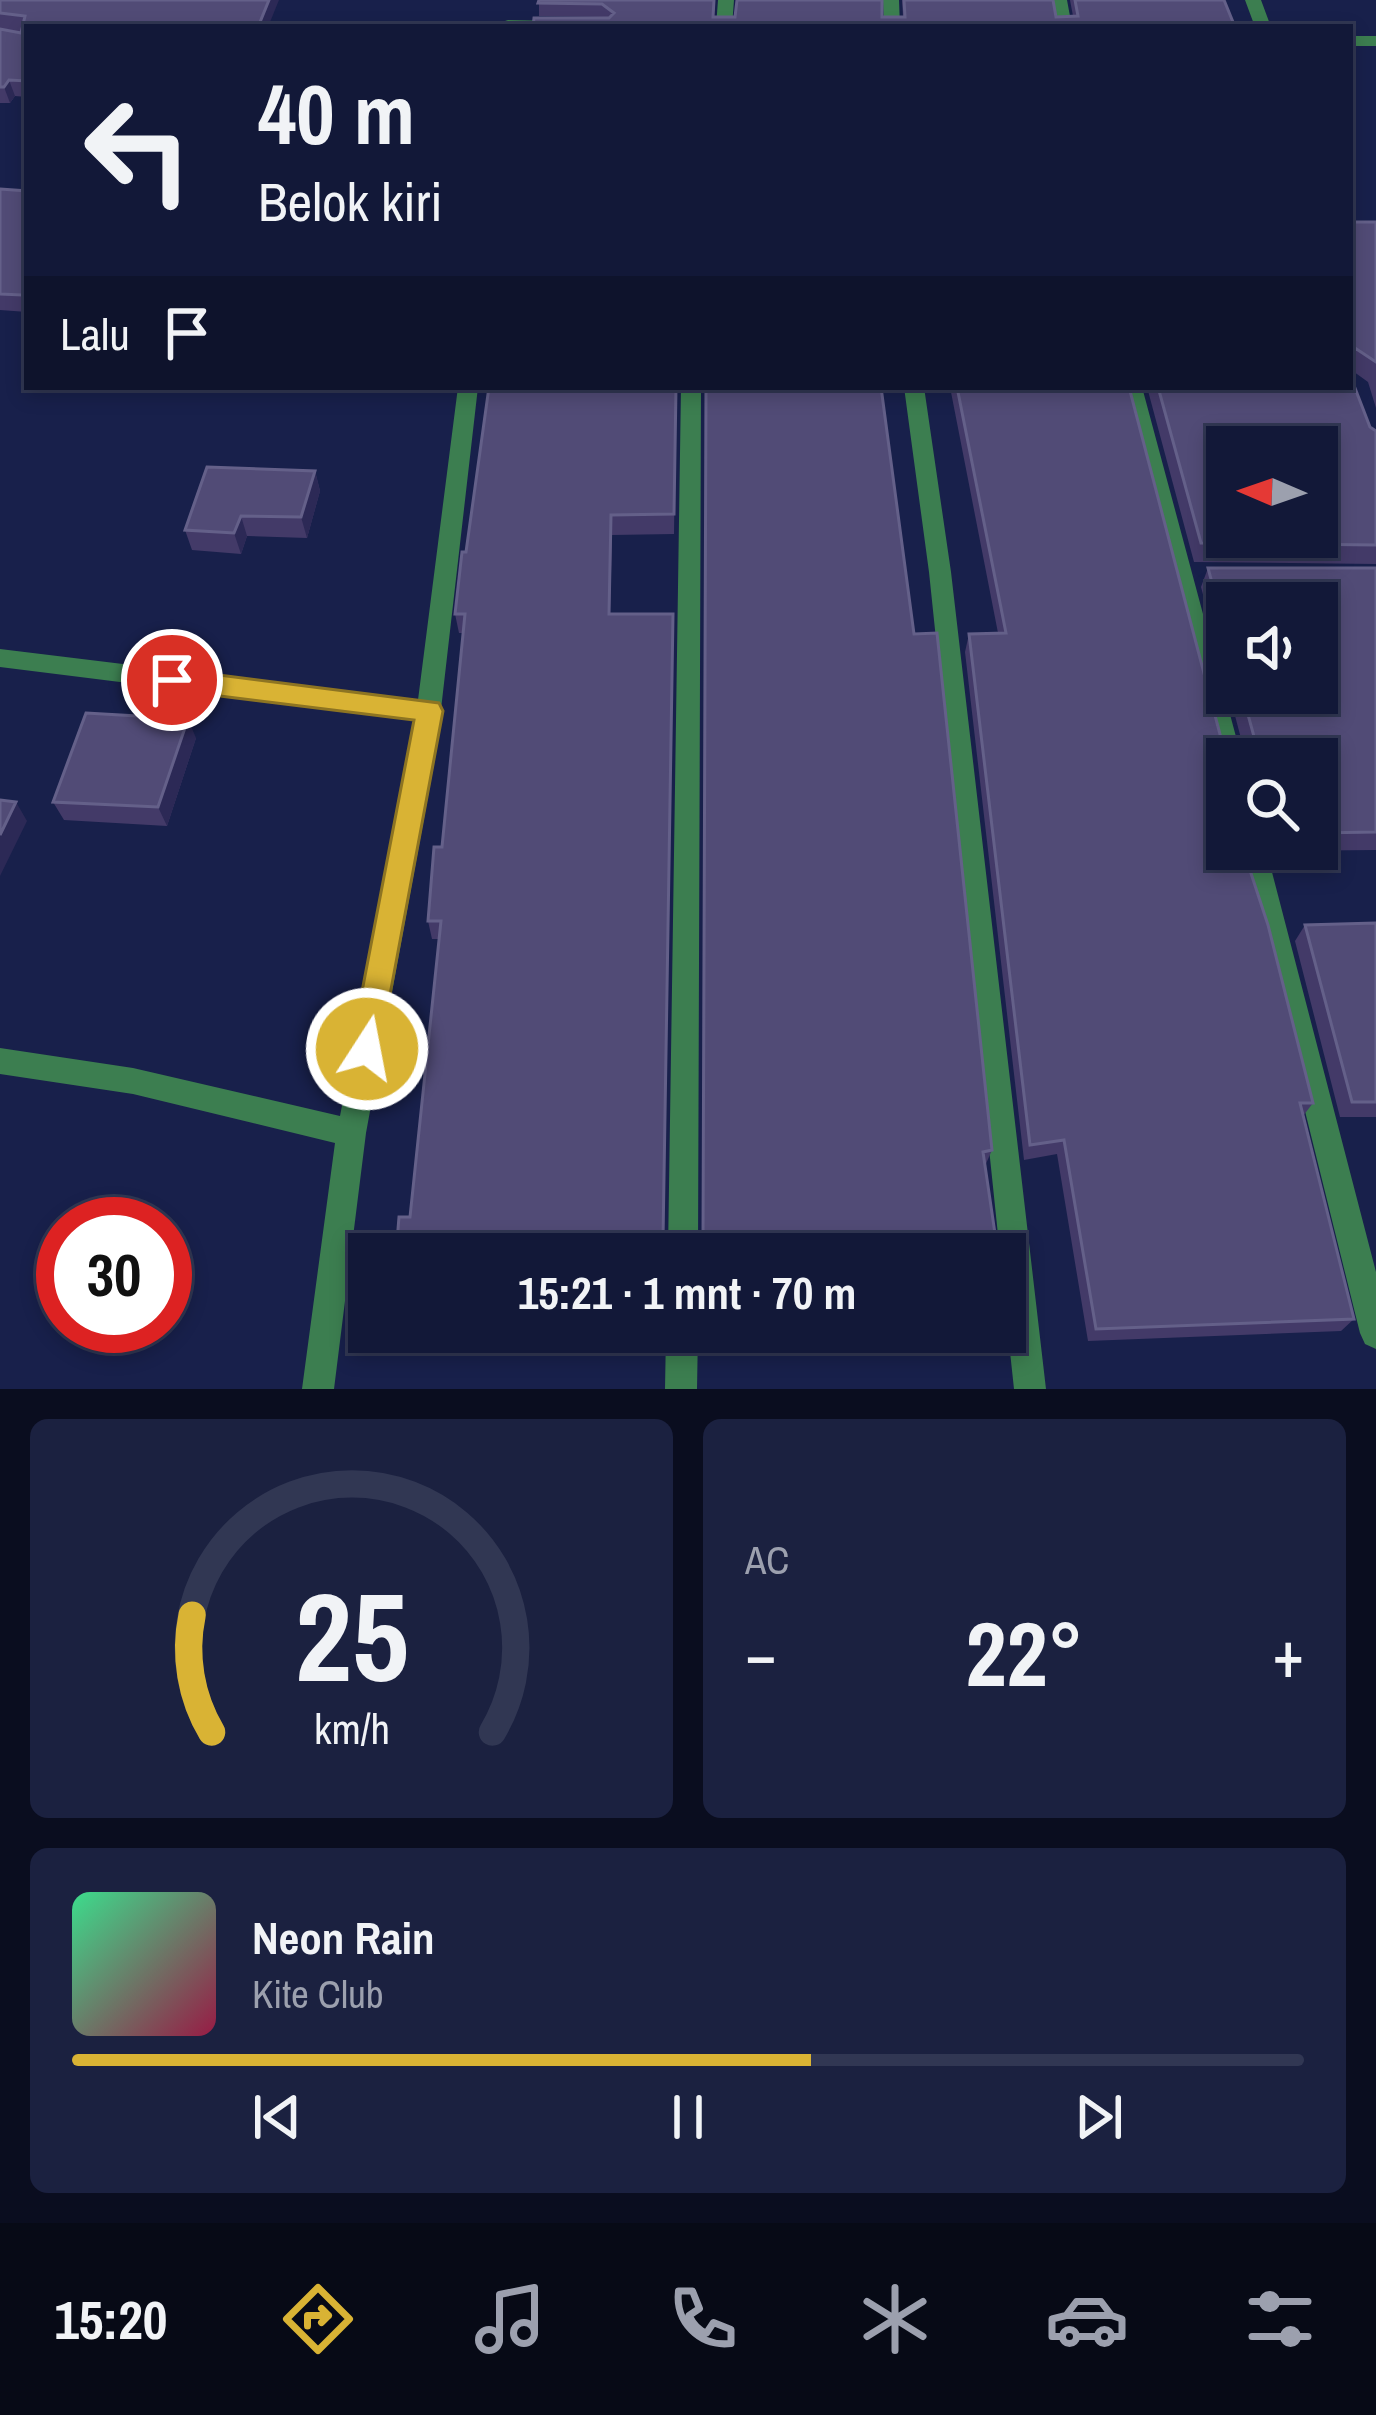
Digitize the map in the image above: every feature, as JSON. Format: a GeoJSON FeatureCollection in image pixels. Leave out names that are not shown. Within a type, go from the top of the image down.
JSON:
{"type":"FeatureCollection","features":[{"type":"Feature","properties":{"kind":"street"},"geometry":{"type":"LineString","coordinates":[[318,1389],[351,1133],[429,711],[468,390]]}},
{"type":"Feature","properties":{"kind":"street"},"geometry":{"type":"LineString","coordinates":[[682,1233],[691,390]]}},
{"type":"Feature","properties":{"kind":"street"},"geometry":{"type":"LineString","coordinates":[[914,390],[1030,1389]]}},
{"type":"Feature","properties":{"kind":"street"},"geometry":{"type":"LineString","coordinates":[[1133,390],[1193,575],[1226,738]]}},
{"type":"Feature","properties":{"kind":"street"},"geometry":{"type":"LineString","coordinates":[[0,658],[429,711]]}},
{"type":"Feature","properties":{"kind":"street"},"geometry":{"type":"LineString","coordinates":[[1257,870],[1376,1333]]}},
{"type":"Feature","properties":{"kind":"street"},"geometry":{"type":"LineString","coordinates":[[0,1061],[133,1082],[351,1133]]}},
{"type":"Feature","properties":{"kind":"street"},"geometry":{"type":"LineString","coordinates":[[682,1353],[682,1389]]}},
{"type":"Feature","properties":{"kind":"building"},"geometry":{"type":"Polygon","coordinates":[[[0,0],[269,0],[259,24],[24,24],[24,81],[9,80],[4,87],[0,87],[0,29],[21,33],[25,16],[0,13],[0,0]]]}},
{"type":"Feature","properties":{"kind":"building"},"geometry":{"type":"Polygon","coordinates":[[[714,0],[713,17],[735,17],[737,0],[882,0],[882,17],[905,17],[904,0],[1053,0],[1056,17],[1078,16],[1075,0],[1224,0],[1234,24],[533,24],[534,18],[609,18],[614,13],[602,4],[538,3],[714,0]]]}},
{"type":"Feature","properties":{"kind":"building"},"geometry":{"type":"Polygon","coordinates":[[[0,189],[24,191],[24,292],[0,294],[0,189]]]}},
{"type":"Feature","properties":{"kind":"building"},"geometry":{"type":"Polygon","coordinates":[[[1353,222],[1376,222],[1376,362],[1355,348],[1353,354],[1353,222]]]}},
{"type":"Feature","properties":{"kind":"building"},"geometry":{"type":"Polygon","coordinates":[[[1353,383],[1370,427],[1376,431],[1376,545],[1338,545],[1338,426],[1206,426],[1206,543],[1201,543],[1159,390],[1353,390],[1353,383]]]}},
{"type":"Feature","properties":{"kind":"building"},"geometry":{"type":"Polygon","coordinates":[[[489,390],[676,390],[674,514],[611,515],[609,614],[673,614],[663,1233],[398,1233],[399,1217],[410,1217],[441,921],[428,921],[434,847],[442,847],[465,614],[455,614],[462,552],[466,552],[489,390]]]}},
{"type":"Feature","properties":{"kind":"building"},"geometry":{"type":"Polygon","coordinates":[[[706,390],[881,390],[914,634],[937,633],[992,1150],[983,1152],[995,1233],[703,1233],[706,390]]]}},
{"type":"Feature","properties":{"kind":"building"},"geometry":{"type":"Polygon","coordinates":[[[958,390],[1130,390],[1206,681],[1206,714],[1215,714],[1221,738],[1206,738],[1206,870],[1250,870],[1313,1103],[1300,1103],[1354,1319],[1096,1329],[1064,1140],[1030,1145],[969,634],[1006,633],[958,390]]]}},
{"type":"Feature","properties":{"kind":"building"},"geometry":{"type":"Polygon","coordinates":[[[207,467],[315,471],[301,517],[241,516],[234,533],[185,530],[207,467]]]}},
{"type":"Feature","properties":{"kind":"building"},"geometry":{"type":"Polygon","coordinates":[[[1208,568],[1376,568],[1376,832],[1338,833],[1338,738],[1254,738],[1248,714],[1338,714],[1338,582],[1212,582],[1208,568]]]}},
{"type":"Feature","properties":{"kind":"building"},"geometry":{"type":"Polygon","coordinates":[[[86,713],[188,719],[158,807],[53,802],[86,713]]]}},
{"type":"Feature","properties":{"kind":"building"},"geometry":{"type":"Polygon","coordinates":[[[0,800],[16,802],[0,835],[0,800]]]}},
{"type":"Feature","properties":{"kind":"building"},"geometry":{"type":"Polygon","coordinates":[[[1376,923],[1376,1102],[1352,1102],[1305,925],[1376,923]]]}},
{"type":"Feature","properties":{"kind":"route"},"geometry":{"type":"LineString","coordinates":[[172,680],[429,711],[367,1049]]}}]}
